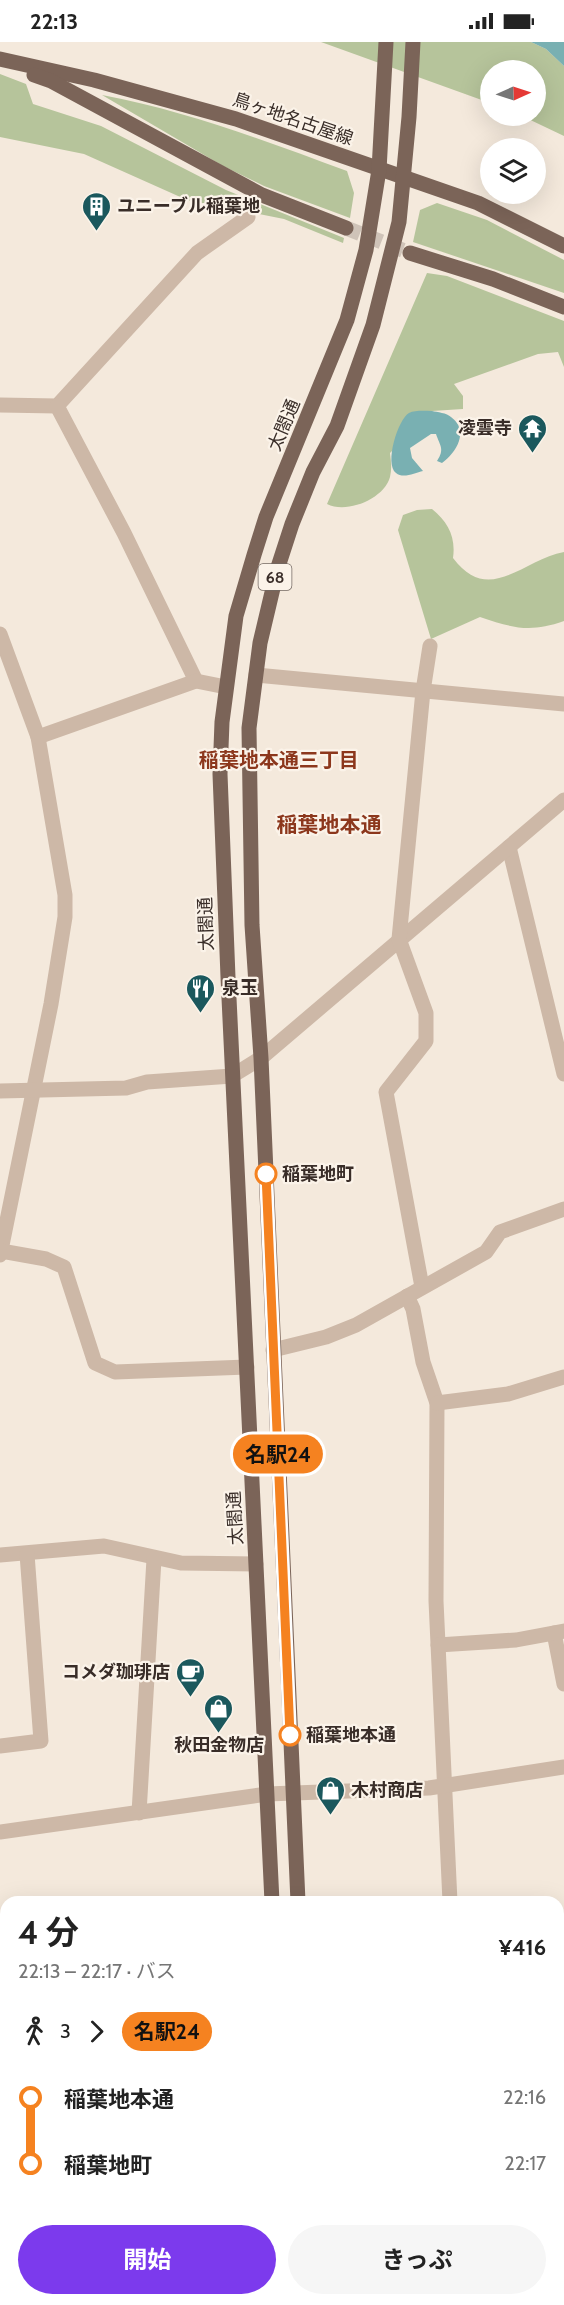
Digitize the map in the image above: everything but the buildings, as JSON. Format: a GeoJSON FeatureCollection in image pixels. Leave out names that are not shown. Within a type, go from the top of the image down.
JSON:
{"type":"FeatureCollection","features":[{"type":"Feature","properties":{"kind":"main road","name":"太閤通"},"geometry":{"type":"LineString","coordinates":[[272,1896],[232,1076],[220,774],[225,687],[236,615],[266,517],[347,320],[366,250],[379,170],[386,42]]}},
{"type":"Feature","properties":{"kind":"main road","name":"68"},"geometry":{"type":"LineString","coordinates":[[298,1896],[261,1058],[252,925],[249,728],[265,614],[292,524],[313,472],[337,426],[373,325],[399,222],[409,117],[412,42]]}},
{"type":"Feature","properties":{"kind":"main road","name":"鳥ヶ地名古屋線"},"geometry":{"type":"LineString","coordinates":[[0,61],[94,80],[237,119],[478,203],[564,246]]}},
{"type":"Feature","properties":{"kind":"main road"},"geometry":{"type":"LineString","coordinates":[[0,61],[51,81],[262,195],[346,228]]}},
{"type":"Feature","properties":{"kind":"main road"},"geometry":{"type":"LineString","coordinates":[[410,253],[493,279],[564,307]]}},
{"type":"Feature","properties":{"kind":"street"},"geometry":{"type":"LineString","coordinates":[[0,405],[57,406],[196,253],[249,217]]}},
{"type":"Feature","properties":{"kind":"street"},"geometry":{"type":"LineString","coordinates":[[57,406],[124,533],[196,681]]}},
{"type":"Feature","properties":{"kind":"street"},"geometry":{"type":"LineString","coordinates":[[0,634],[38,737],[65,895],[65,917],[1,1253],[46,1259],[64,1267],[95,1364],[115,1372],[247,1367]]}},
{"type":"Feature","properties":{"kind":"street"},"geometry":{"type":"LineString","coordinates":[[422,1287],[386,1092],[426,1041],[426,1013],[399,939],[423,691],[430,646]]}},
{"type":"Feature","properties":{"kind":"street"},"geometry":{"type":"LineString","coordinates":[[255,675],[564,704]]}},
{"type":"Feature","properties":{"kind":"street"},"geometry":{"type":"LineString","coordinates":[[38,737],[196,681],[225,687]]}},
{"type":"Feature","properties":{"kind":"street"},"geometry":{"type":"LineString","coordinates":[[0,1091],[126,1088],[147,1082],[232,1076],[261,1058],[564,800]]}},
{"type":"Feature","properties":{"kind":"street"},"geometry":{"type":"LineString","coordinates":[[509,847],[564,1074]]}},
{"type":"Feature","properties":{"kind":"street"},"geometry":{"type":"LineString","coordinates":[[273,1350],[326,1337],[356,1325],[486,1252],[500,1232],[564,1209]]}},
{"type":"Feature","properties":{"kind":"street"},"geometry":{"type":"LineString","coordinates":[[407,1296],[413,1309],[425,1372],[436,1402],[436,1601],[450,1896]]}},
{"type":"Feature","properties":{"kind":"street"},"geometry":{"type":"LineString","coordinates":[[436,1402],[508,1394],[564,1377]]}},
{"type":"Feature","properties":{"kind":"street"},"geometry":{"type":"LineString","coordinates":[[0,1556],[104,1546],[154,1559],[181,1563],[256,1564]]}},
{"type":"Feature","properties":{"kind":"street"},"geometry":{"type":"LineString","coordinates":[[0,1746],[41,1741],[27,1554]]}},
{"type":"Feature","properties":{"kind":"street"},"geometry":{"type":"LineString","coordinates":[[139,1813],[154,1559]]}},
{"type":"Feature","properties":{"kind":"street"},"geometry":{"type":"LineString","coordinates":[[438,1645],[516,1641],[559,1632],[564,1684]]}},
{"type":"Feature","properties":{"kind":"street"},"geometry":{"type":"LineString","coordinates":[[0,1832],[267,1794],[429,1788],[564,1767]]}},
{"type":"Feature","properties":{"kind":"green space"},"geometry":{"type":"Polygon","coordinates":[[[321,42],[531,42],[546,49],[564,66],[564,136],[543,126],[546,126],[546,60],[480,60],[480,99],[321,42]]]}},
{"type":"Feature","properties":{"kind":"green space"},"geometry":{"type":"Polygon","coordinates":[[[0,74],[26,84],[33,104],[101,126],[226,190],[344,238],[343,243],[284,219],[187,200],[84,154],[0,137],[0,74]]]}},
{"type":"Feature","properties":{"kind":"green space"},"geometry":{"type":"Polygon","coordinates":[[[102,95],[196,118],[347,171],[354,193],[350,218],[264,186],[223,166],[102,95]]]}},
{"type":"Feature","properties":{"kind":"green space"},"geometry":{"type":"Polygon","coordinates":[[[437,203],[487,220],[564,260],[564,293],[413,242],[420,210],[437,203]]]}},
{"type":"Feature","properties":{"kind":"green space"},"geometry":{"type":"Polygon","coordinates":[[[427,273],[447,276],[564,321],[564,367],[558,352],[538,354],[454,384],[463,396],[463,409],[432,411],[390,453],[390,477],[380,492],[373,498],[354,506],[335,507],[327,504],[427,273]]]}},
{"type":"Feature","properties":{"kind":"green space"},"geometry":{"type":"Polygon","coordinates":[[[432,509],[450,530],[454,550],[453,558],[466,572],[480,578],[493,579],[506,576],[564,552],[564,621],[541,627],[522,628],[480,617],[431,639],[398,530],[403,515],[417,510],[432,509]]]}},
{"type":"Feature","properties":{"kind":"water"},"geometry":{"type":"Polygon","coordinates":[[[531,42],[564,42],[564,66],[546,49],[531,42]]]}},
{"type":"Feature","properties":{"kind":"water"},"geometry":{"type":"Polygon","coordinates":[[[432,411],[447,415],[457,423],[460,435],[456,448],[442,463],[437,461],[441,448],[436,434],[431,434],[410,448],[412,458],[423,471],[399,475],[391,461],[394,442],[401,424],[409,413],[432,411]]]}},
{"type":"Feature","properties":{"kind":"tunnel"},"geometry":{"type":"LineString","coordinates":[[346,228],[410,253]]}},
{"type":"Feature","properties":{"kind":"bus line","name":"名駅24"},"geometry":{"type":"LineString","coordinates":[[266,1174],[290,1735]]}},
{"type":"Feature","properties":{"kind":"place","name":"ユニーブル稲葉地"},"geometry":{"type":"Point","coordinates":[96,232]}},
{"type":"Feature","properties":{"kind":"place","name":"凌雲寺"},"geometry":{"type":"Point","coordinates":[533,454]}},
{"type":"Feature","properties":{"kind":"place","name":"泉玉"},"geometry":{"type":"Point","coordinates":[201,1014]}},
{"type":"Feature","properties":{"kind":"place","name":"稲葉地町"},"geometry":{"type":"Point","coordinates":[266,1174]}},
{"type":"Feature","properties":{"kind":"place","name":"コメダ珈琲店"},"geometry":{"type":"Point","coordinates":[191,1698]}},
{"type":"Feature","properties":{"kind":"place","name":"秋田金物店"},"geometry":{"type":"Point","coordinates":[219,1734]}},
{"type":"Feature","properties":{"kind":"place","name":"稲葉地本通"},"geometry":{"type":"Point","coordinates":[290,1735]}},
{"type":"Feature","properties":{"kind":"place","name":"木村商店"},"geometry":{"type":"Point","coordinates":[330,1816]}},
{"type":"Feature","properties":{"kind":"district","name":"稲葉地本通三丁目"},"geometry":{"type":"Point","coordinates":[279,760]}},
{"type":"Feature","properties":{"kind":"district","name":"稲葉地本通"},"geometry":{"type":"Point","coordinates":[329,824]}}]}
